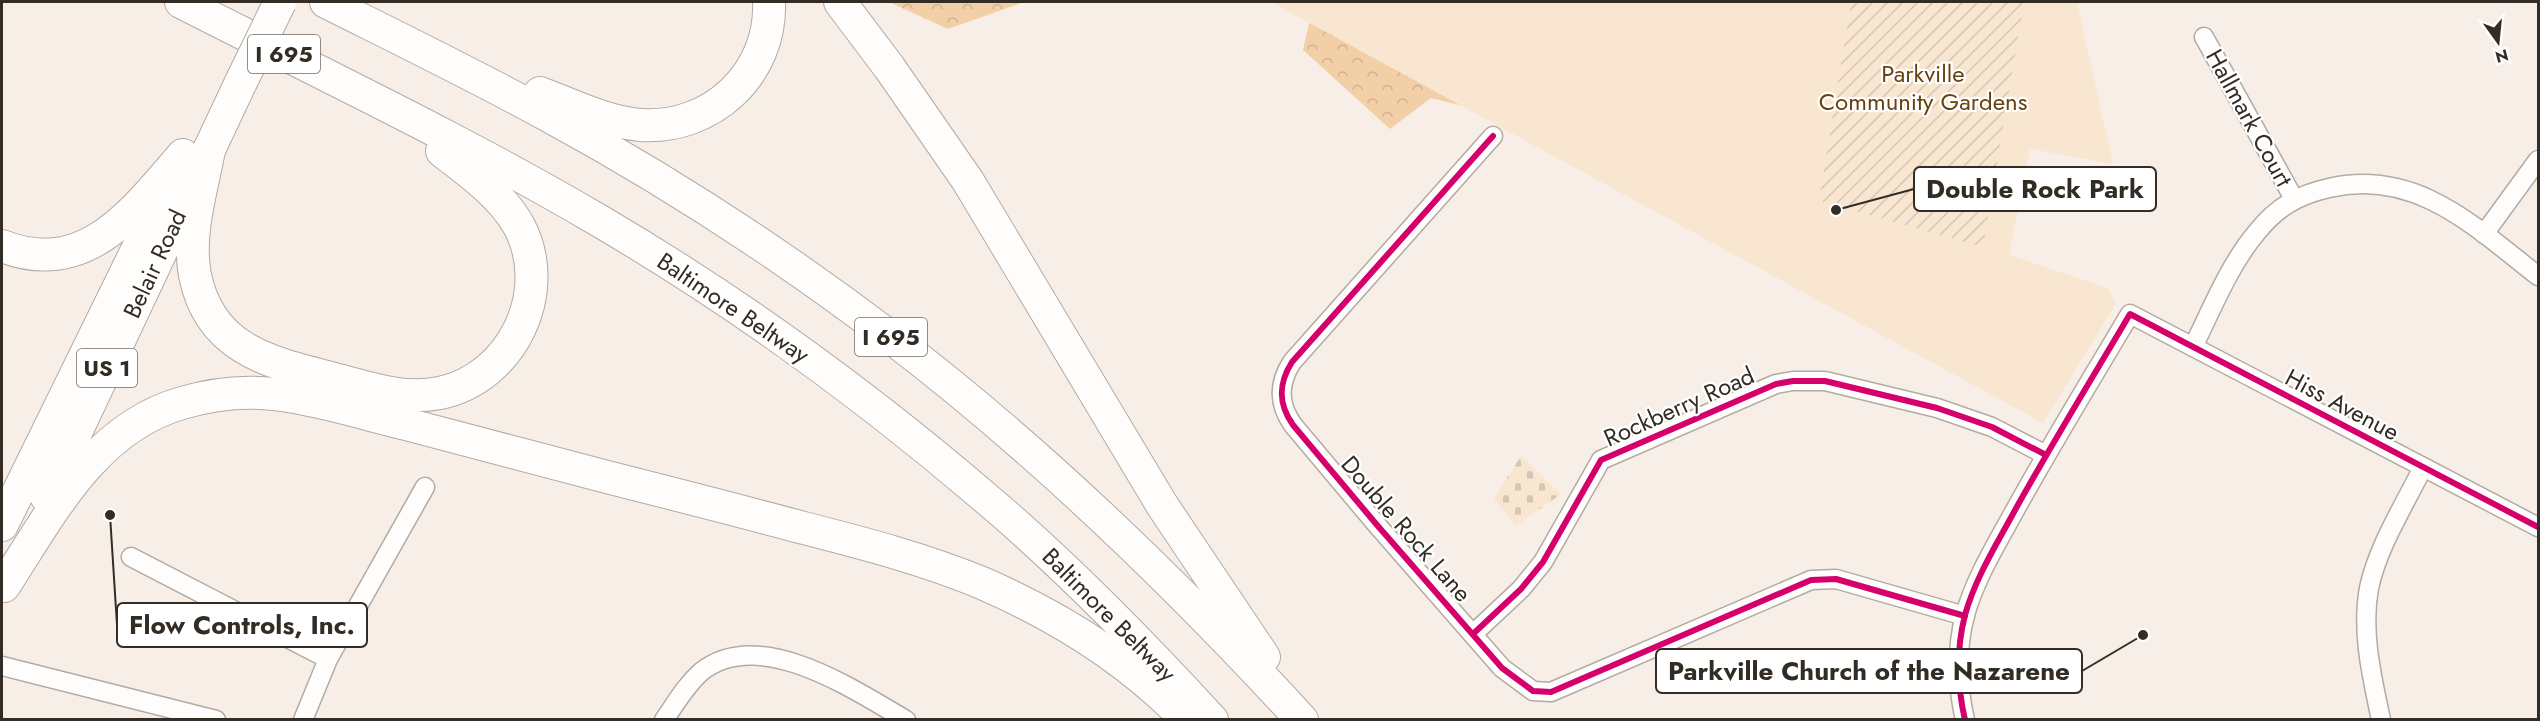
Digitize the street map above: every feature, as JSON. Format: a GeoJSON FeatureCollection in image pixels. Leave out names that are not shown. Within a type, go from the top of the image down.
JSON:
{"type":"FeatureCollection","features":[{"type":"Feature","properties":{"kind":"highway","name":"Baltimore Beltway"},"geometry":{"type":"LineString","coordinates":[[181,2],[439,132],[597,219],[689,276],[846,386],[930,452],[1012,522],[1144,646],[1212,720]]}},
{"type":"Feature","properties":{"kind":"highway","name":"Belair Road"},"geometry":{"type":"LineString","coordinates":[[3,589],[196,152],[231,78],[258,2]]}},
{"type":"Feature","properties":{"kind":"highway","name":"Belair Road"},"geometry":{"type":"LineString","coordinates":[[231,78],[280,2]]}},
{"type":"Feature","properties":{"kind":"highway","name":"I 695"},"geometry":{"type":"LineString","coordinates":[[326,2],[550,117],[639,169],[807,277],[889,336],[1043,462],[1119,531],[1302,720]]}},
{"type":"Feature","properties":{"kind":"highway"},"geometry":{"type":"LineString","coordinates":[[412,45],[606,117],[640,125],[658,125],[697,116],[717,106],[734,92],[758,59],[769,23],[769,2]]}},
{"type":"Feature","properties":{"kind":"highway"},"geometry":{"type":"LineString","coordinates":[[840,2],[889,67],[968,181],[1162,506],[1307,720]]}},
{"type":"Feature","properties":{"kind":"highway"},"geometry":{"type":"LineString","coordinates":[[196,152],[195,276],[207,306],[224,332],[238,345],[258,357],[277,364],[395,395],[421,396],[442,392],[469,382],[492,367],[516,337],[525,318],[531,294],[530,258],[518,225],[497,198],[475,177],[387,107]]}},
{"type":"Feature","properties":{"kind":"highway"},"geometry":{"type":"LineString","coordinates":[[2,246],[24,253],[46,254],[85,246],[122,223],[196,152]]}},
{"type":"Feature","properties":{"kind":"highway","name":"Belair Road"},"geometry":{"type":"LineString","coordinates":[[2,525],[196,152]]}},
{"type":"Feature","properties":{"kind":"highway"},"geometry":{"type":"LineString","coordinates":[[3,589],[74,478],[127,429],[179,403],[206,397],[233,393],[282,395],[823,533],[931,564],[1034,607],[1070,627],[1146,681],[1187,720]]}},
{"type":"Feature","properties":{"kind":"street","name":"Hallmark Court"},"geometry":{"type":"LineString","coordinates":[[2204,37],[2294,199]]}},
{"type":"Feature","properties":{"kind":"street","name":"Double Rock Lane"},"geometry":{"type":"LineString","coordinates":[[1493,136],[1292,362],[1285,372],[1281,392],[1283,408],[1293,425],[1502,668],[1533,691],[1547,693],[1811,580],[1821,578],[1836,579],[1965,616]]}},
{"type":"Feature","properties":{"kind":"street"},"geometry":{"type":"LineString","coordinates":[[2484,234],[2538,160]]}},
{"type":"Feature","properties":{"kind":"street"},"geometry":{"type":"LineString","coordinates":[[2193,347],[2235,263],[2250,240],[2272,215],[2294,199],[2344,184],[2368,183],[2390,186],[2432,200],[2484,234],[2538,276]]}},
{"type":"Feature","properties":{"kind":"street","name":"Hiss Avenue"},"geometry":{"type":"LineString","coordinates":[[2046,455],[2130,314],[2538,527]]}},
{"type":"Feature","properties":{"kind":"street","name":"Rockberry Road"},"geometry":{"type":"LineString","coordinates":[[1473,634],[1521,589],[1543,562],[1601,460],[1776,384],[1793,381],[1825,381],[1937,408],[1992,427],[2046,455]]}},
{"type":"Feature","properties":{"kind":"street"},"geometry":{"type":"LineString","coordinates":[[1965,720],[1958,679],[1958,657],[1965,616],[1980,576],[2046,455]]}},
{"type":"Feature","properties":{"kind":"street"},"geometry":{"type":"LineString","coordinates":[[2381,720],[2367,645],[2369,589],[2380,555],[2423,467]]}},
{"type":"Feature","properties":{"kind":"street"},"geometry":{"type":"LineString","coordinates":[[303,720],[328,659],[425,487]]}},
{"type":"Feature","properties":{"kind":"street"},"geometry":{"type":"LineString","coordinates":[[131,557],[328,659]]}},
{"type":"Feature","properties":{"kind":"street"},"geometry":{"type":"LineString","coordinates":[[664,720],[690,683],[703,671],[728,660],[757,655],[789,661],[816,670],[906,720]]}},
{"type":"Feature","properties":{"kind":"street"},"geometry":{"type":"LineString","coordinates":[[2,666],[216,720]]}},
{"type":"Feature","properties":{"kind":"green space"},"geometry":{"type":"Polygon","coordinates":[[[889,2],[1024,2],[948,29],[889,2]]]}},
{"type":"Feature","properties":{"kind":"green space"},"geometry":{"type":"Polygon","coordinates":[[[1271,2],[2077,2],[2113,164],[2030,149],[2009,255],[2108,288],[2116,304],[2043,423],[1271,2]]]}},
{"type":"Feature","properties":{"kind":"green space"},"geometry":{"type":"Polygon","coordinates":[[[1314,2],[1499,115],[1431,98],[1390,129],[1303,50],[1314,2]]]}},
{"type":"Feature","properties":{"kind":"green space","name":"Parkville Community Gardens"},"geometry":{"type":"Polygon","coordinates":[[[1851,2],[2024,2],[1983,247],[1819,201],[1851,2]]]}},
{"type":"Feature","properties":{"kind":"green space"},"geometry":{"type":"Polygon","coordinates":[[[1521,456],[1561,494],[1516,526],[1494,499],[1521,456]]]}},
{"type":"Feature","properties":{"kind":"cycle path"},"geometry":{"type":"LineString","coordinates":[[1493,136],[1292,362],[1284,378],[1282,402],[1293,425],[1502,668],[1533,691],[1551,692],[1811,580],[1836,579],[1965,616]]}},
{"type":"Feature","properties":{"kind":"cycle path"},"geometry":{"type":"LineString","coordinates":[[1965,720],[1960,694],[1959,654],[1962,628],[1974,588],[2028,487],[2130,314],[2538,527]]}},
{"type":"Feature","properties":{"kind":"cycle path"},"geometry":{"type":"LineString","coordinates":[[1473,634],[1521,589],[1543,562],[1601,460],[1776,384],[1793,381],[1825,381],[1937,408],[1992,427],[2046,455]]}},
{"type":"Feature","properties":{"kind":"place","name":"Double Rock Park"},"geometry":{"type":"Point","coordinates":[1836,210]}},
{"type":"Feature","properties":{"kind":"place","name":"Flow Controls, Inc."},"geometry":{"type":"Point","coordinates":[110,515]}},
{"type":"Feature","properties":{"kind":"place","name":"Parkville Church of the Nazarene"},"geometry":{"type":"Point","coordinates":[2143,635]}}]}
